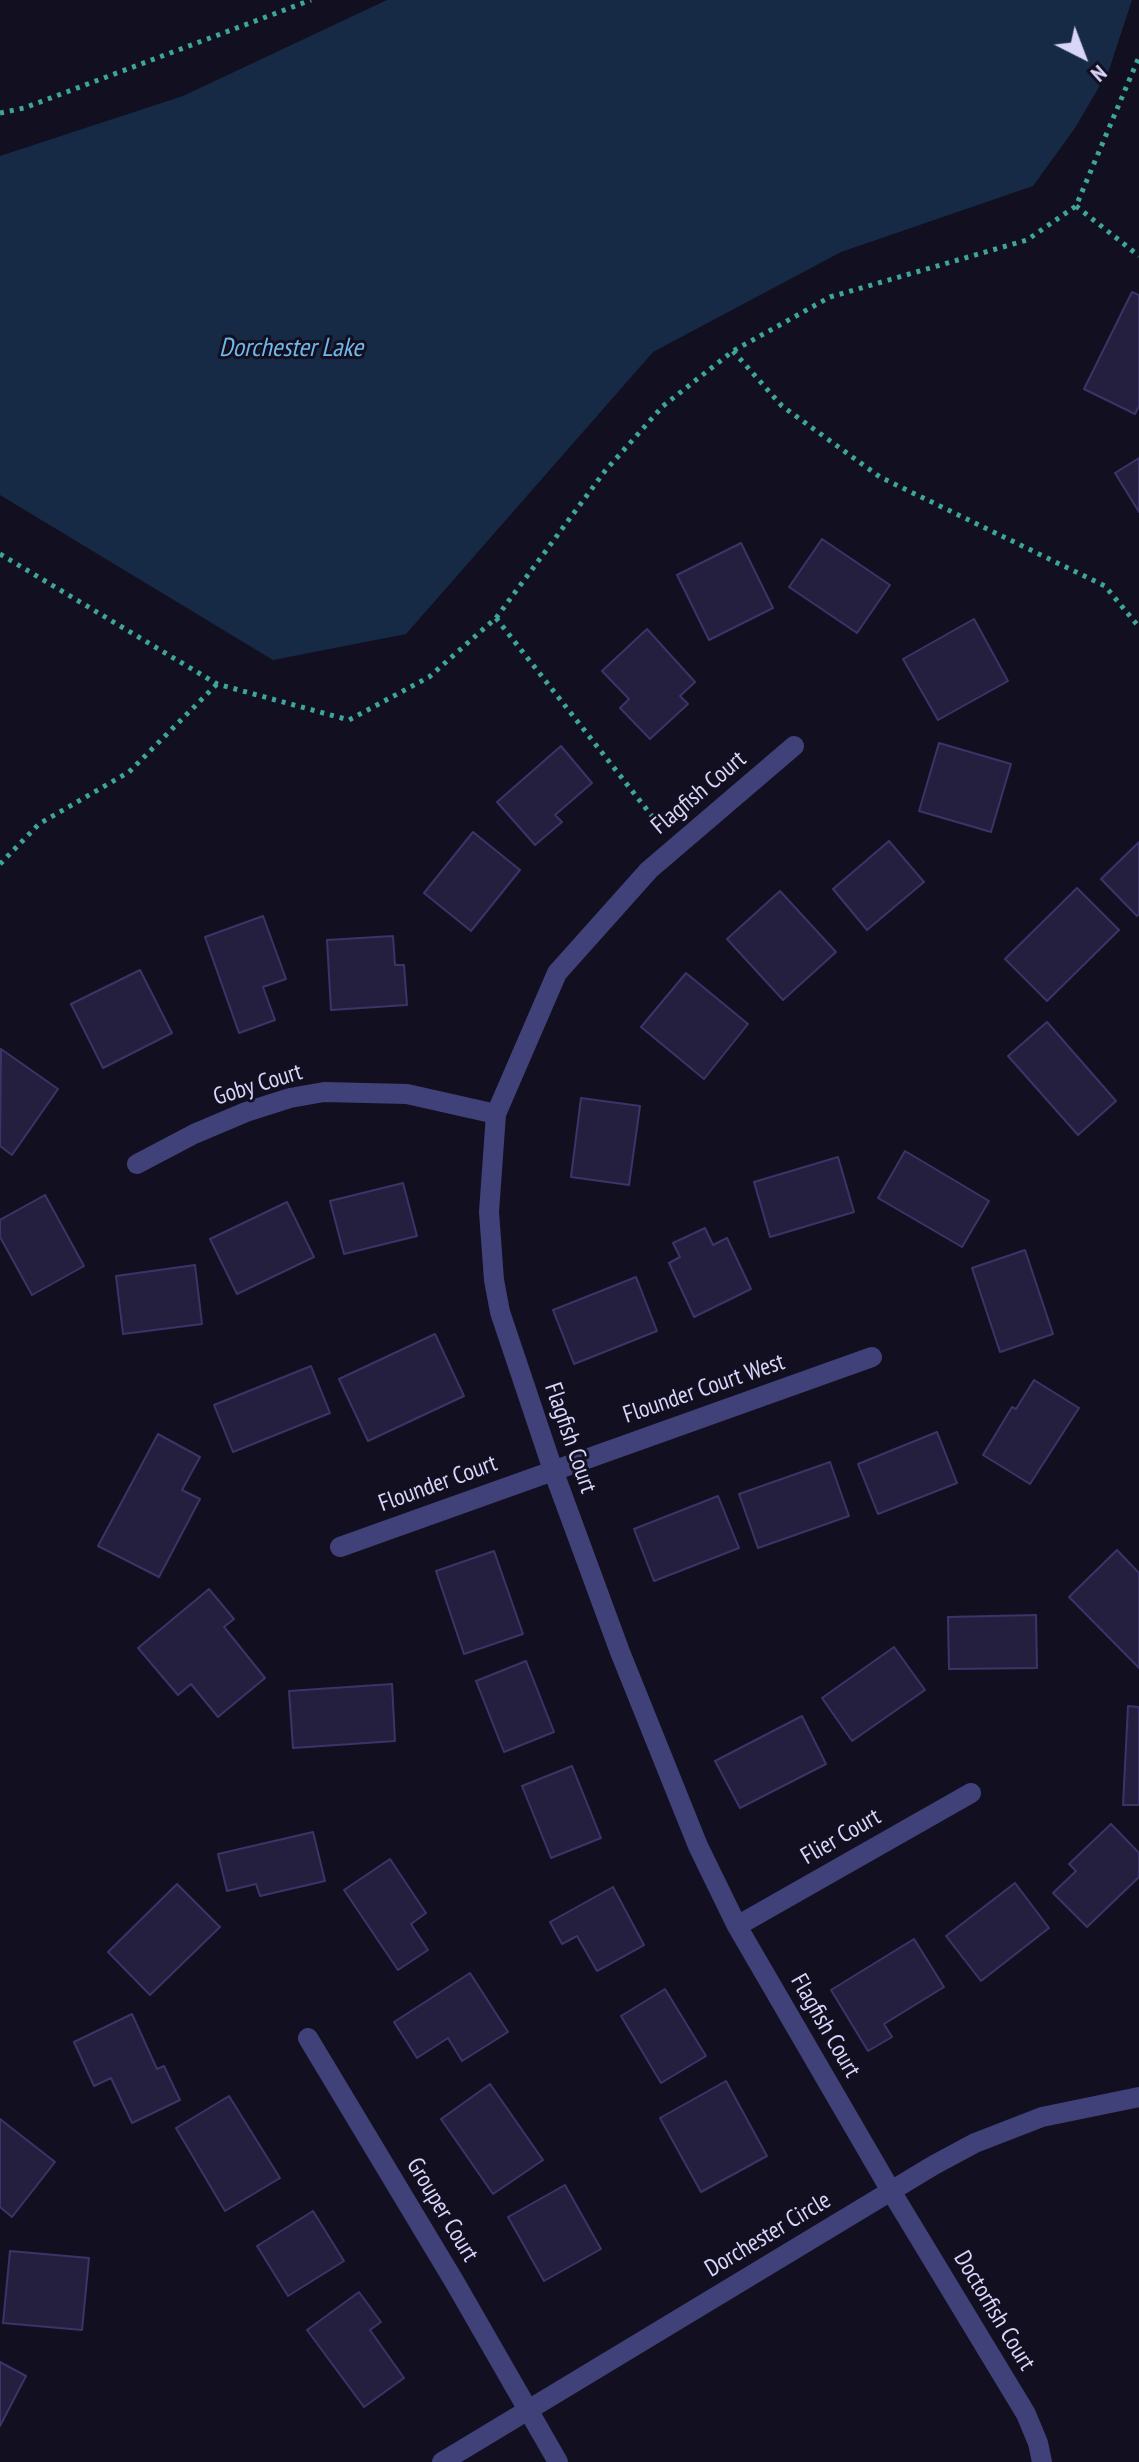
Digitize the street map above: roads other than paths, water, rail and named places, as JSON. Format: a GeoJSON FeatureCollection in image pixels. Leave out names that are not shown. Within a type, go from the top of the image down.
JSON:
{"type":"FeatureCollection","features":[{"type":"Feature","properties":{"kind":"street","name":"Flagfish Court"},"geometry":{"type":"LineString","coordinates":[[794,746],[649,870],[557,973],[496,1114],[489,1212],[494,1280],[500,1312],[553,1470],[662,1760],[698,1846],[737,1926],[891,2191]]}},
{"type":"Feature","properties":{"kind":"street","name":"Goby Court"},"geometry":{"type":"LineString","coordinates":[[137,1164],[194,1134],[246,1112],[290,1098],[324,1092],[407,1094],[496,1114]]}},
{"type":"Feature","properties":{"kind":"street","name":"Flounder Court West"},"geometry":{"type":"LineString","coordinates":[[553,1470],[872,1357]]}},
{"type":"Feature","properties":{"kind":"street","name":"Flounder Court"},"geometry":{"type":"LineString","coordinates":[[340,1547],[553,1470]]}},
{"type":"Feature","properties":{"kind":"street","name":"Flier Court"},"geometry":{"type":"LineString","coordinates":[[737,1926],[971,1793]]}},
{"type":"Feature","properties":{"kind":"street","name":"Grouper Court"},"geometry":{"type":"LineString","coordinates":[[308,2038],[558,2462]]}},
{"type":"Feature","properties":{"kind":"street","name":"Dorchester Circle"},"geometry":{"type":"LineString","coordinates":[[442,2462],[975,2143],[1008,2129],[1080,2107],[1139,2097]]}},
{"type":"Feature","properties":{"kind":"street","name":"Doctorfish Court"},"geometry":{"type":"LineString","coordinates":[[891,2191],[1026,2414],[1042,2462]]}},
{"type":"Feature","properties":{"kind":"water","name":"Dorchester Lake"},"geometry":{"type":"Polygon","coordinates":[[[387,0],[1132,0],[1109,70],[1075,128],[1033,186],[841,252],[653,352],[406,634],[273,660],[0,495],[0,156],[183,96],[387,0]]]}}]}
